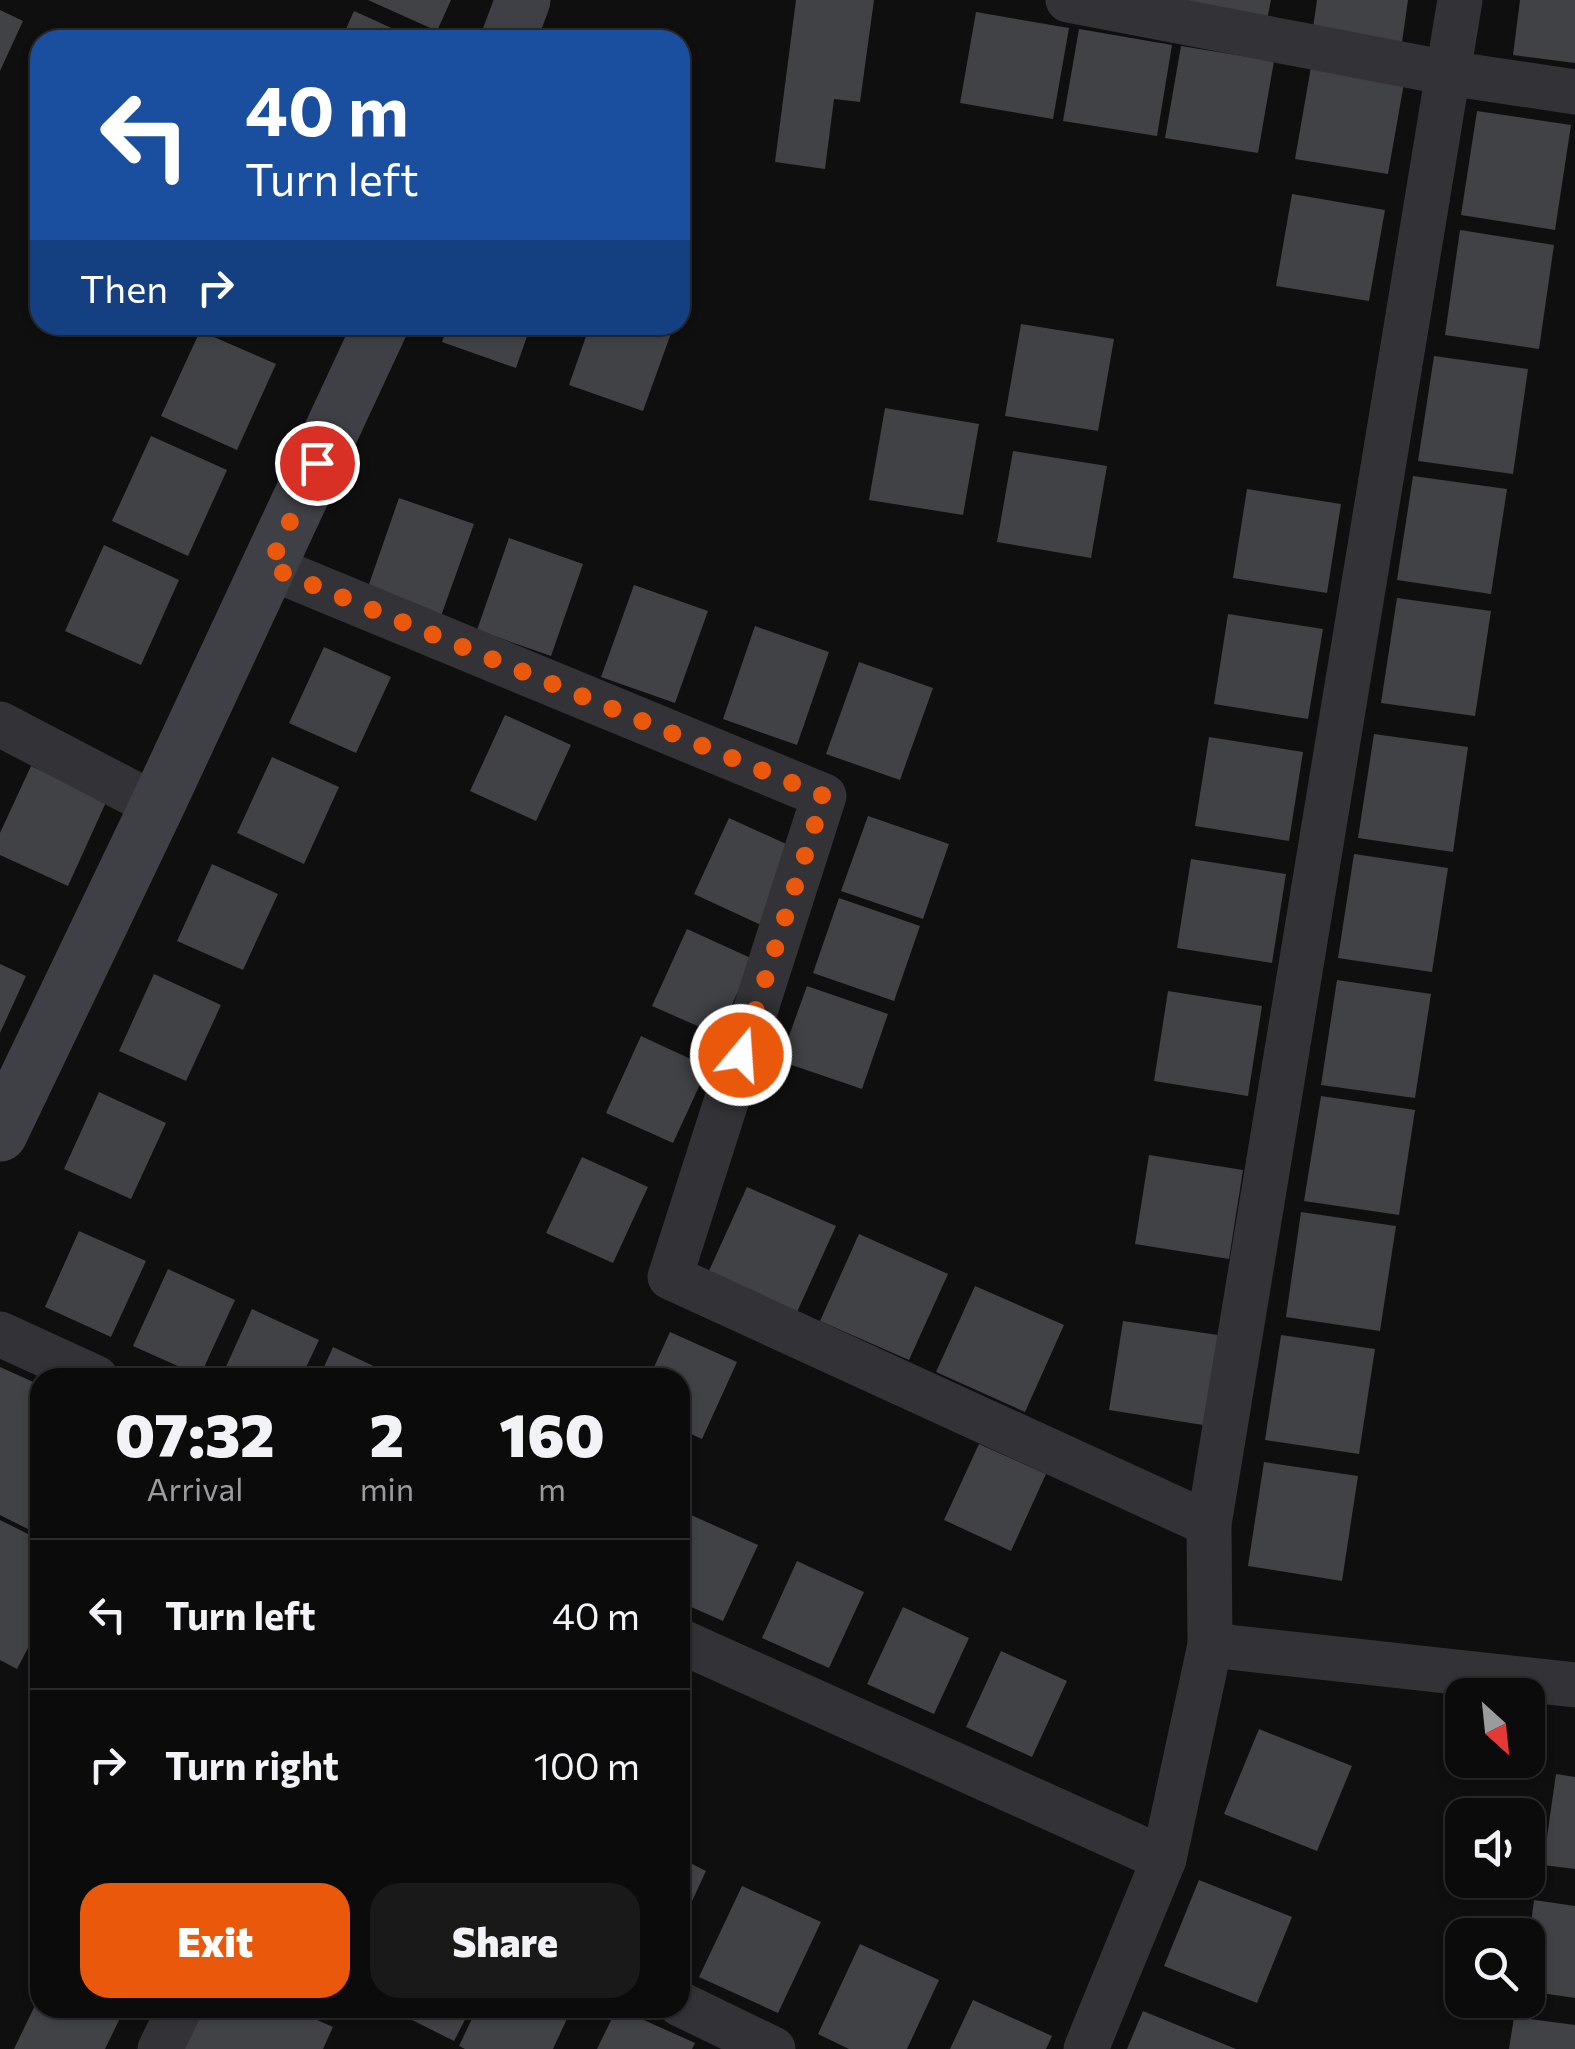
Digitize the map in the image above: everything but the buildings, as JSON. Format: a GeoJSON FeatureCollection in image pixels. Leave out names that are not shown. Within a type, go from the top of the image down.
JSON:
{"type":"FeatureCollection","features":[{"type":"Feature","properties":{"kind":"main road"},"geometry":{"type":"LineString","coordinates":[[512,30],[523,0]]}},
{"type":"Feature","properties":{"kind":"main road"},"geometry":{"type":"LineString","coordinates":[[0,1134],[376,335]]}},
{"type":"Feature","properties":{"kind":"street"},"geometry":{"type":"LineString","coordinates":[[1068,0],[1575,92]]}},
{"type":"Feature","properties":{"kind":"street"},"geometry":{"type":"LineString","coordinates":[[1086,2049],[1164,1860],[1210,1645],[1209,1524],[1460,0]]}},
{"type":"Feature","properties":{"kind":"street"},"geometry":{"type":"LineString","coordinates":[[269,567],[824,796],[670,1278],[1209,1524]]}},
{"type":"Feature","properties":{"kind":"street"},"geometry":{"type":"LineString","coordinates":[[0,724],[157,806]]}},
{"type":"Feature","properties":{"kind":"street"},"geometry":{"type":"LineString","coordinates":[[0,1334],[74,1368]]}},
{"type":"Feature","properties":{"kind":"street"},"geometry":{"type":"LineString","coordinates":[[1210,1645],[1575,1684]]}},
{"type":"Feature","properties":{"kind":"street"},"geometry":{"type":"LineString","coordinates":[[690,1646],[1164,1860]]}},
{"type":"Feature","properties":{"kind":"street"},"geometry":{"type":"LineString","coordinates":[[690,2009],[772,2049]]}},
{"type":"Feature","properties":{"kind":"street"},"geometry":{"type":"LineString","coordinates":[[160,2049],[175,2018]]}},
{"type":"Feature","properties":{"kind":"route"},"geometry":{"type":"LineString","coordinates":[[317,463],[269,567],[824,796],[741,1055]]}}]}
